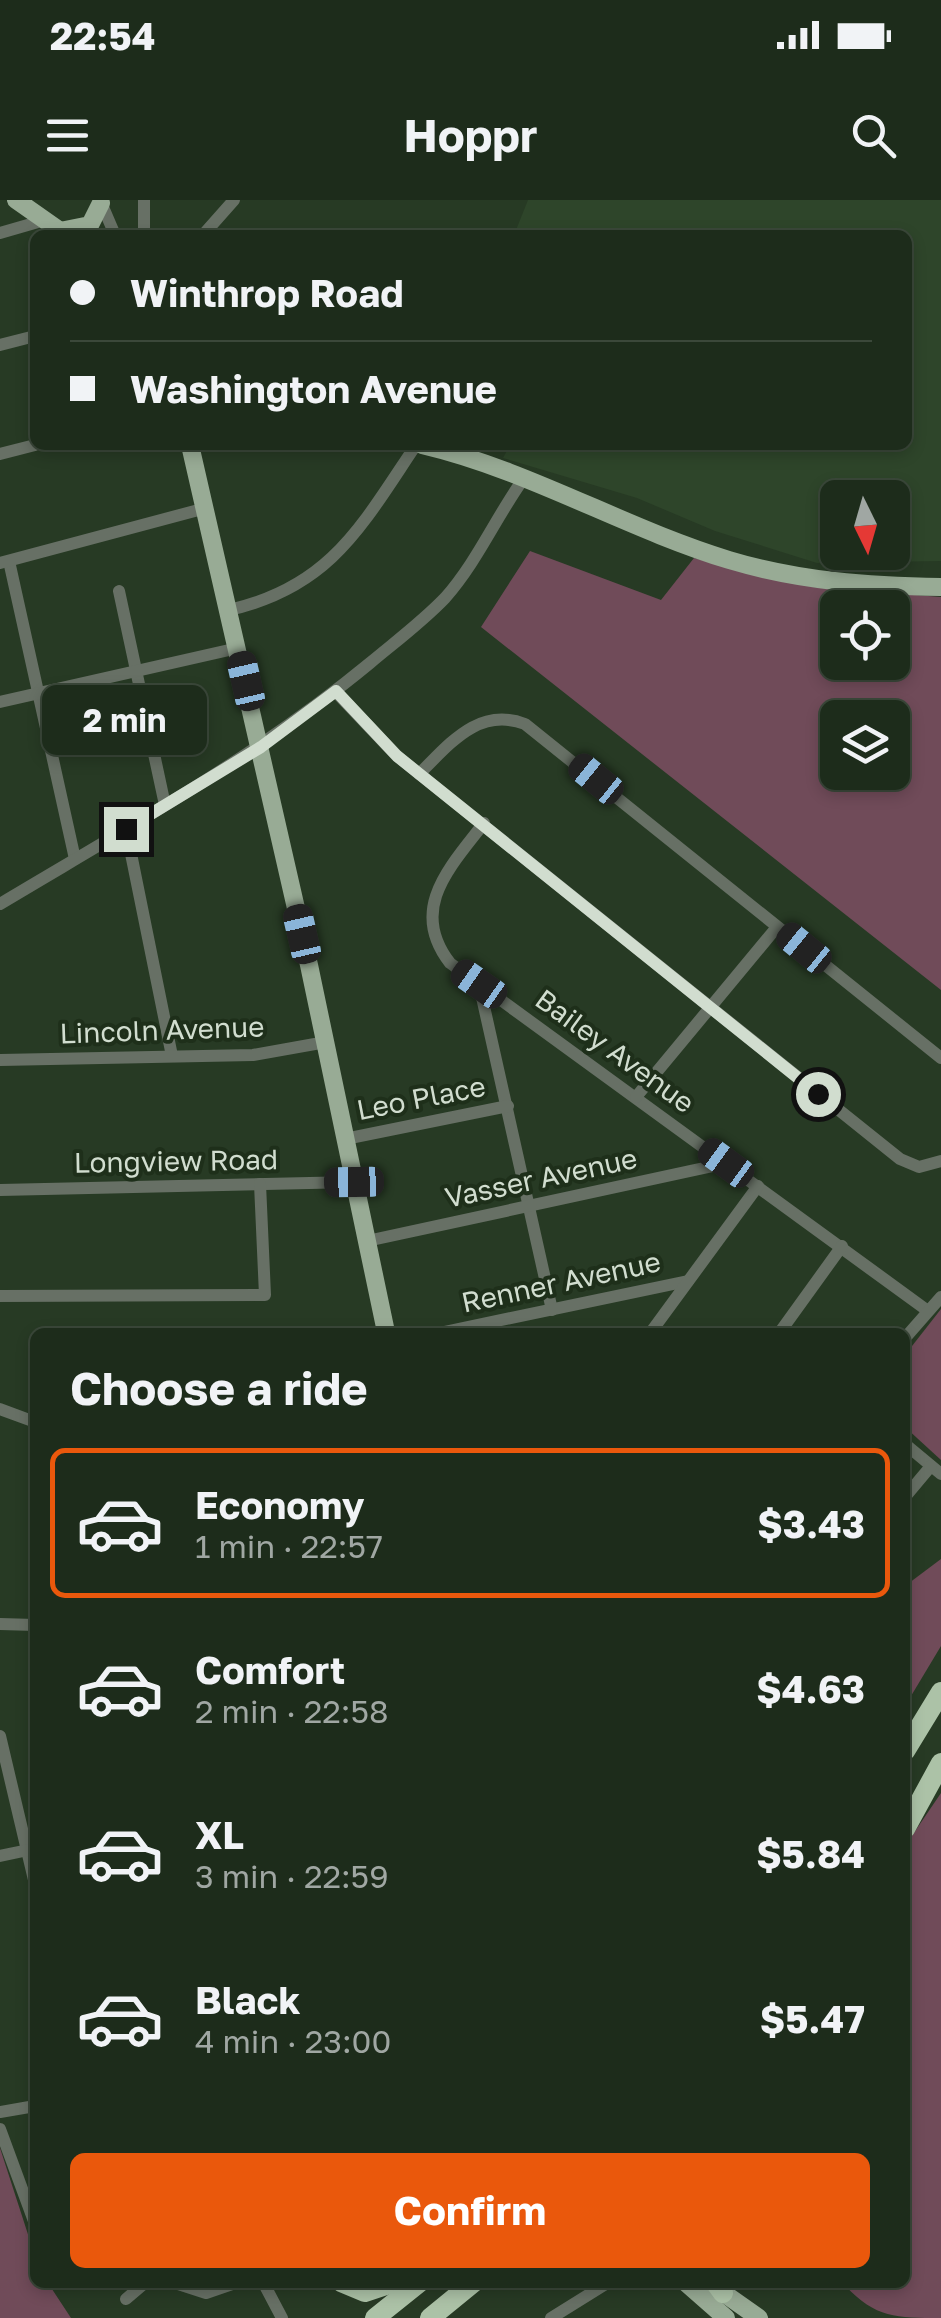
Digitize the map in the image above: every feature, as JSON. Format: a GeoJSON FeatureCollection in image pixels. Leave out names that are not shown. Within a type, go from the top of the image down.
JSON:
{"type":"FeatureCollection","features":[{"type":"Feature","properties":{"kind":"highway"},"geometry":{"type":"LineString","coordinates":[[910,1721],[941,1678]]}},
{"type":"Feature","properties":{"kind":"highway"},"geometry":{"type":"LineString","coordinates":[[910,1743],[941,1692]]}},
{"type":"Feature","properties":{"kind":"highway"},"geometry":{"type":"LineString","coordinates":[[910,1805],[941,1760]]}},
{"type":"Feature","properties":{"kind":"highway"},"geometry":{"type":"LineString","coordinates":[[910,1819],[941,1760]]}},
{"type":"Feature","properties":{"kind":"highway"},"geometry":{"type":"LineString","coordinates":[[375,2318],[412,2288]]}},
{"type":"Feature","properties":{"kind":"highway"},"geometry":{"type":"LineString","coordinates":[[430,2318],[467,2288]]}},
{"type":"Feature","properties":{"kind":"main road"},"geometry":{"type":"LineString","coordinates":[[16,200],[57,229],[90,226],[100,202]]}},
{"type":"Feature","properties":{"kind":"main road"},"geometry":{"type":"LineString","coordinates":[[191,450],[261,747],[385,1328]]}},
{"type":"Feature","properties":{"kind":"main road"},"geometry":{"type":"LineString","coordinates":[[442,450],[470,456],[729,560],[844,584],[941,587]]}},
{"type":"Feature","properties":{"kind":"main road"},"geometry":{"type":"LineString","coordinates":[[715,2300],[759,2318]]}},
{"type":"Feature","properties":{"kind":"street"},"geometry":{"type":"LineString","coordinates":[[144,200],[144,230]]}},
{"type":"Feature","properties":{"kind":"street"},"geometry":{"type":"LineString","coordinates":[[207,230],[234,200]]}},
{"type":"Feature","properties":{"kind":"street"},"geometry":{"type":"LineString","coordinates":[[100,202],[114,230]]}},
{"type":"Feature","properties":{"kind":"street"},"geometry":{"type":"LineString","coordinates":[[0,233],[30,231]]}},
{"type":"Feature","properties":{"kind":"street"},"geometry":{"type":"LineString","coordinates":[[0,346],[30,337]]}},
{"type":"Feature","properties":{"kind":"street"},"geometry":{"type":"LineString","coordinates":[[0,454],[30,446]]}},
{"type":"Feature","properties":{"kind":"street"},"geometry":{"type":"LineString","coordinates":[[230,610],[284,595],[338,551],[358,532],[415,450]]}},
{"type":"Feature","properties":{"kind":"street"},"geometry":{"type":"LineString","coordinates":[[0,904],[261,747],[336,691],[442,600],[462,578],[492,523],[524,478]]}},
{"type":"Feature","properties":{"kind":"street"},"geometry":{"type":"LineString","coordinates":[[75,858],[4,562],[206,508]]}},
{"type":"Feature","properties":{"kind":"street"},"geometry":{"type":"LineString","coordinates":[[119,591],[165,805]]}},
{"type":"Feature","properties":{"kind":"street"},"geometry":{"type":"LineString","coordinates":[[0,702],[238,648]]}},
{"type":"Feature","properties":{"kind":"street"},"geometry":{"type":"LineString","coordinates":[[336,691],[419,774],[904,1162],[920,1167],[941,1162]]}},
{"type":"Feature","properties":{"kind":"street"},"geometry":{"type":"LineString","coordinates":[[419,774],[472,726],[495,718],[525,724],[941,1058]]}},
{"type":"Feature","properties":{"kind":"street","name":"Bailey Avenue"},"geometry":{"type":"LineString","coordinates":[[484,823],[438,884],[431,911],[442,952],[479,984],[928,1311]]}},
{"type":"Feature","properties":{"kind":"street"},"geometry":{"type":"LineString","coordinates":[[126,829],[172,1056]]}},
{"type":"Feature","properties":{"kind":"street"},"geometry":{"type":"LineString","coordinates":[[636,1096],[777,927]]}},
{"type":"Feature","properties":{"kind":"street"},"geometry":{"type":"LineString","coordinates":[[479,984],[552,1310]]}},
{"type":"Feature","properties":{"kind":"street","name":"Lincoln Avenue"},"geometry":{"type":"LineString","coordinates":[[0,1060],[252,1055],[326,1042]]}},
{"type":"Feature","properties":{"kind":"street","name":"Leo Place"},"geometry":{"type":"LineString","coordinates":[[345,1139],[508,1106]]}},
{"type":"Feature","properties":{"kind":"street","name":"Vasser Avenue"},"geometry":{"type":"LineString","coordinates":[[366,1241],[726,1163]]}},
{"type":"Feature","properties":{"kind":"street","name":"Longview Road"},"geometry":{"type":"LineString","coordinates":[[0,1190],[354,1182]]}},
{"type":"Feature","properties":{"kind":"street"},"geometry":{"type":"LineString","coordinates":[[0,1296],[265,1295],[260,1184]]}},
{"type":"Feature","properties":{"kind":"street"},"geometry":{"type":"LineString","coordinates":[[654,1328],[758,1186]]}},
{"type":"Feature","properties":{"kind":"street"},"geometry":{"type":"LineString","coordinates":[[783,1328],[842,1246]]}},
{"type":"Feature","properties":{"kind":"street","name":"Renner Avenue"},"geometry":{"type":"LineString","coordinates":[[464,1328],[688,1281]]}},
{"type":"Feature","properties":{"kind":"street"},"geometry":{"type":"LineString","coordinates":[[910,1332],[941,1297]]}},
{"type":"Feature","properties":{"kind":"street"},"geometry":{"type":"LineString","coordinates":[[0,1409],[30,1420]]}},
{"type":"Feature","properties":{"kind":"street"},"geometry":{"type":"LineString","coordinates":[[910,1448],[936,1470],[910,1493]]}},
{"type":"Feature","properties":{"kind":"street"},"geometry":{"type":"LineString","coordinates":[[0,1624],[30,1625]]}},
{"type":"Feature","properties":{"kind":"street"},"geometry":{"type":"LineString","coordinates":[[0,1736],[30,1845]]}},
{"type":"Feature","properties":{"kind":"street"},"geometry":{"type":"LineString","coordinates":[[0,1856],[30,1849]]}},
{"type":"Feature","properties":{"kind":"street"},"geometry":{"type":"LineString","coordinates":[[0,2112],[30,2107]]}},
{"type":"Feature","properties":{"kind":"street"},"geometry":{"type":"LineString","coordinates":[[0,2128],[30,2210]]}},
{"type":"Feature","properties":{"kind":"street"},"geometry":{"type":"LineString","coordinates":[[126,2298],[138,2288]]}},
{"type":"Feature","properties":{"kind":"street"},"geometry":{"type":"LineString","coordinates":[[189,2288],[206,2294],[222,2288]]}},
{"type":"Feature","properties":{"kind":"street"},"geometry":{"type":"LineString","coordinates":[[266,2288],[282,2318]]}},
{"type":"Feature","properties":{"kind":"street"},"geometry":{"type":"LineString","coordinates":[[551,2318],[598,2288]]}},
{"type":"Feature","properties":{"kind":"shaded area"},"geometry":{"type":"Polygon","coordinates":[[[528,200],[941,200],[941,561],[910,562],[910,480],[820,480],[820,563],[715,531],[637,498],[503,458],[507,450],[912,450],[912,230],[516,230],[528,200]]]}},
{"type":"Feature","properties":{"kind":"shaded area"},"geometry":{"type":"Polygon","coordinates":[[[530,551],[661,600],[694,558],[813,587],[851,590],[820,590],[820,680],[910,680],[910,595],[941,597],[941,990],[481,627],[530,551]]]}},
{"type":"Feature","properties":{"kind":"shaded area"},"geometry":{"type":"Polygon","coordinates":[[[941,1309],[941,1460],[910,1432],[910,1349],[941,1309]]]}},
{"type":"Feature","properties":{"kind":"shaded area"},"geometry":{"type":"Polygon","coordinates":[[[941,1559],[941,1646],[910,1698],[910,1582],[941,1559]]]}},
{"type":"Feature","properties":{"kind":"shaded area"},"geometry":{"type":"Polygon","coordinates":[[[941,1793],[941,2318],[886,2314],[848,2288],[910,2288],[910,1839],[941,1793]]]}},
{"type":"Feature","properties":{"kind":"shaded area"},"geometry":{"type":"Polygon","coordinates":[[[0,2148],[30,2241],[30,2288],[51,2288],[71,2318],[0,2318],[0,2148]]]}},
{"type":"Feature","properties":{"kind":"route"},"geometry":{"type":"LineString","coordinates":[[126,829],[261,747],[336,691],[424,779],[484,823],[818,1094]]}}]}
